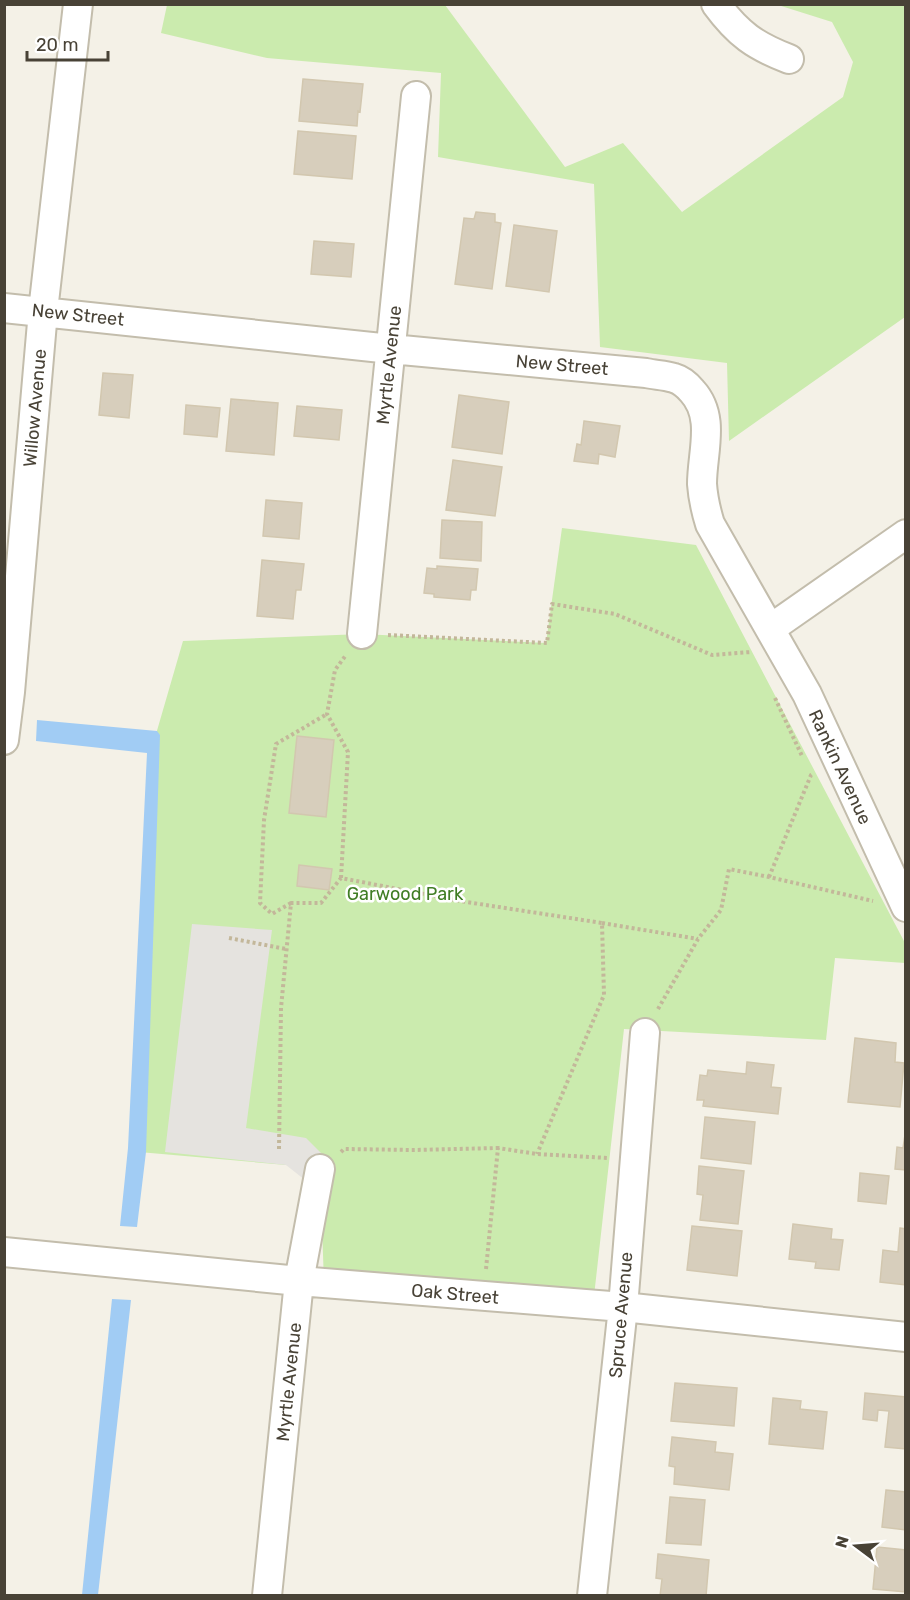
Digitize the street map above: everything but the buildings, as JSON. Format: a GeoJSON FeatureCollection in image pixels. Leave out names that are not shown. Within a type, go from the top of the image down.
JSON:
{"type":"FeatureCollection","features":[{"type":"Feature","properties":{"kind":"street","name":"Willow Avenue"},"geometry":{"type":"LineString","coordinates":[[4,740],[43,312],[78,4]]}},
{"type":"Feature","properties":{"kind":"street"},"geometry":{"type":"LineString","coordinates":[[716,4],[728,21],[746,38],[764,50],[789,59]]}},
{"type":"Feature","properties":{"kind":"street","name":"Myrtle Avenue"},"geometry":{"type":"LineString","coordinates":[[362,634],[416,96]]}},
{"type":"Feature","properties":{"kind":"street","name":"New Street"},"geometry":{"type":"LineString","coordinates":[[4,308],[391,349],[646,373],[675,378],[687,385],[698,397],[704,411],[706,429],[702,483],[710,524],[770,629]]}},
{"type":"Feature","properties":{"kind":"street"},"geometry":{"type":"LineString","coordinates":[[770,629],[906,534]]}},
{"type":"Feature","properties":{"kind":"street","name":"Rankin Avenue"},"geometry":{"type":"LineString","coordinates":[[770,629],[807,694],[835,757],[894,905]]}},
{"type":"Feature","properties":{"kind":"street","name":"Spruce Avenue"},"geometry":{"type":"LineString","coordinates":[[592,1596],[623,1307],[645,1034]]}},
{"type":"Feature","properties":{"kind":"street","name":"Myrtle Avenue"},"geometry":{"type":"LineString","coordinates":[[267,1596],[299,1281],[320,1169]]}},
{"type":"Feature","properties":{"kind":"street","name":"Oak Street"},"geometry":{"type":"LineString","coordinates":[[4,1252],[299,1281],[623,1307],[906,1337]]}},
{"type":"Feature","properties":{"kind":"path"},"geometry":{"type":"LineString","coordinates":[[327,714],[276,744],[264,820],[260,903],[272,914],[291,903],[321,903],[341,878],[348,752],[327,714],[335,670],[362,634],[547,643],[552,604],[615,614],[712,655],[753,652]]}},
{"type":"Feature","properties":{"kind":"path"},"geometry":{"type":"LineString","coordinates":[[772,693],[811,775]]}},
{"type":"Feature","properties":{"kind":"path"},"geometry":{"type":"LineString","coordinates":[[769,877],[811,775],[835,757]]}},
{"type":"Feature","properties":{"kind":"path"},"geometry":{"type":"LineString","coordinates":[[645,1034],[698,939],[721,910],[729,869],[894,905]]}},
{"type":"Feature","properties":{"kind":"path"},"geometry":{"type":"LineString","coordinates":[[341,878],[460,901],[698,939]]}},
{"type":"Feature","properties":{"kind":"path"},"geometry":{"type":"LineString","coordinates":[[279,1149],[281,1008],[291,903]]}},
{"type":"Feature","properties":{"kind":"path"},"geometry":{"type":"LineString","coordinates":[[537,1154],[604,995],[603,923]]}},
{"type":"Feature","properties":{"kind":"path"},"geometry":{"type":"LineString","coordinates":[[229,938],[286,949]]}},
{"type":"Feature","properties":{"kind":"path"},"geometry":{"type":"LineString","coordinates":[[483,1296],[498,1148]]}},
{"type":"Feature","properties":{"kind":"path"},"geometry":{"type":"LineString","coordinates":[[320,1169],[344,1149],[498,1148],[537,1154],[634,1160]]}},
{"type":"Feature","properties":{"kind":"green space"},"geometry":{"type":"Polygon","coordinates":[[[167,5],[445,5],[565,167],[623,143],[682,212],[843,97],[853,62],[832,22],[778,5],[905,5],[905,317],[729,441],[727,363],[600,347],[594,184],[438,157],[441,73],[267,58],[161,33],[167,5]]]}},
{"type":"Feature","properties":{"kind":"green space","name":"Garwood Park"},"geometry":{"type":"Polygon","coordinates":[[[562,528],[696,545],[905,943],[905,963],[835,958],[826,1040],[624,1029],[593,1305],[324,1283],[320,1169],[139,1152],[154,741],[183,641],[362,634],[546,643],[562,528]]]}},
{"type":"Feature","properties":{"kind":"shaded area"},"geometry":{"type":"Polygon","coordinates":[[[192,924],[272,930],[246,1128],[306,1138],[329,1161],[305,1180],[286,1165],[165,1152],[192,924]]]}},
{"type":"Feature","properties":{"kind":"water"},"geometry":{"type":"Polygon","coordinates":[[[37,720],[157,731],[160,735],[146,1152],[137,1227],[120,1226],[128,1148],[147,753],[36,741],[37,720]]]}},
{"type":"Feature","properties":{"kind":"water"},"geometry":{"type":"Polygon","coordinates":[[[112,1299],[131,1300],[98,1595],[82,1595],[112,1299]]]}}]}
